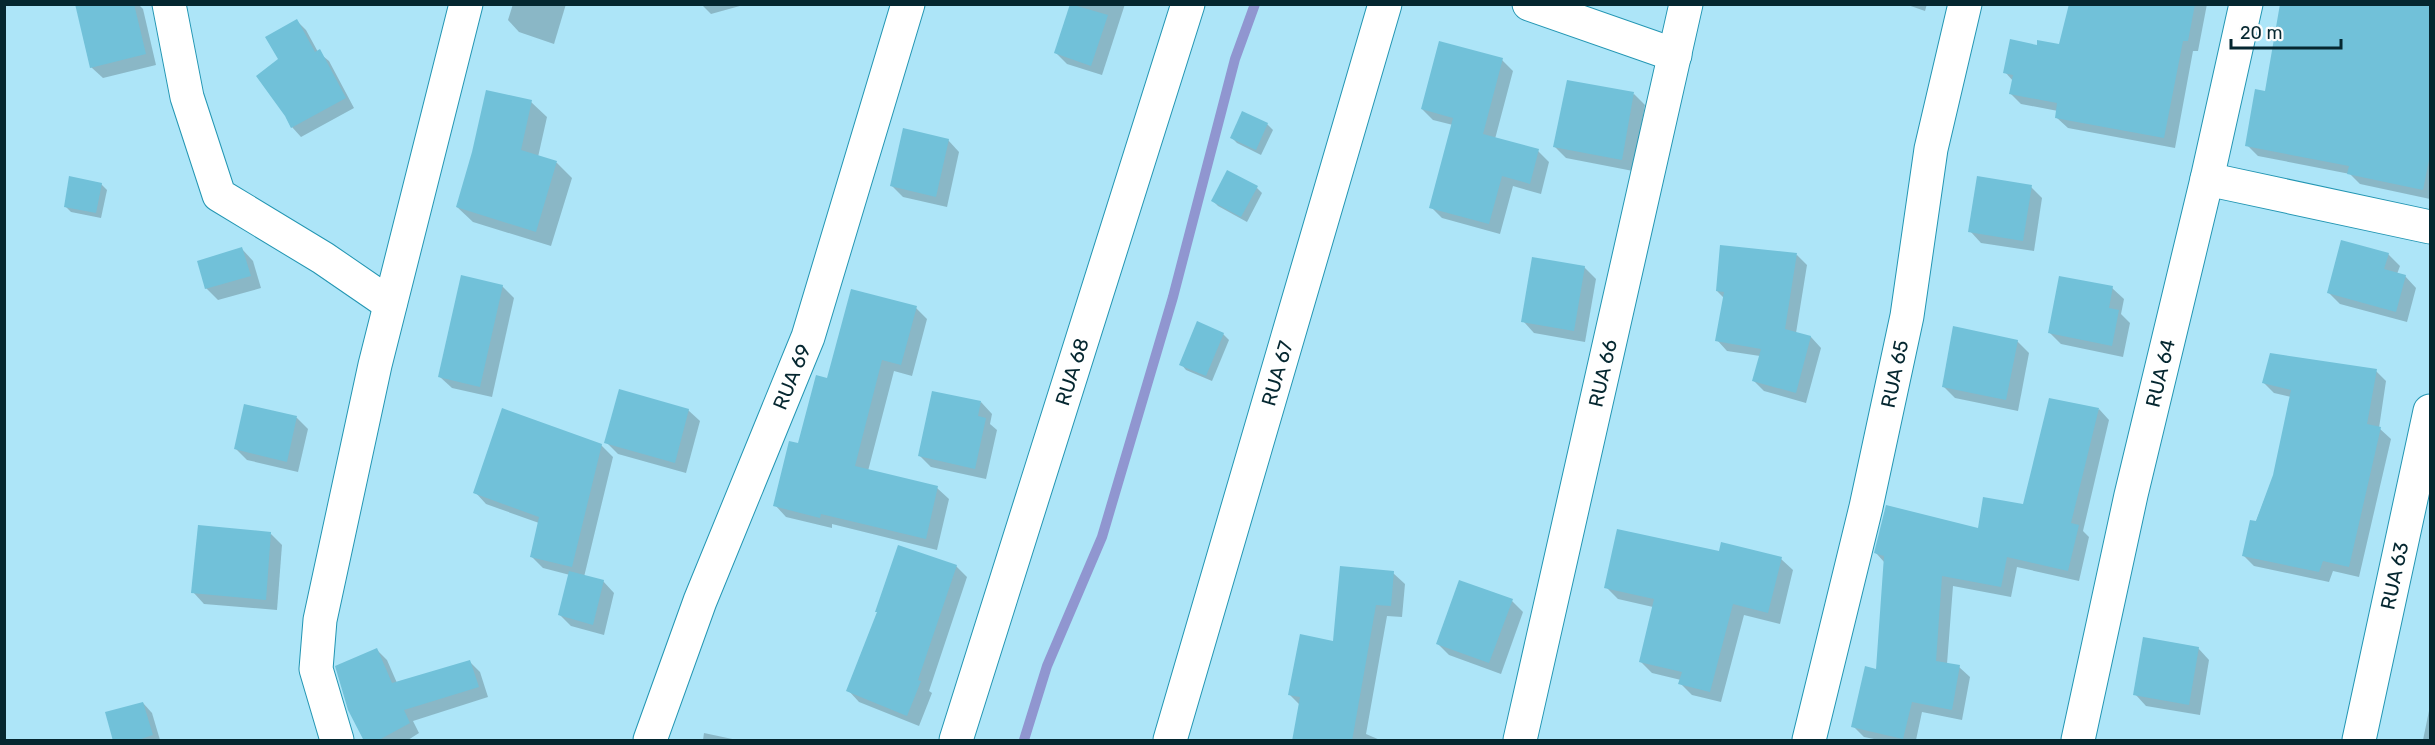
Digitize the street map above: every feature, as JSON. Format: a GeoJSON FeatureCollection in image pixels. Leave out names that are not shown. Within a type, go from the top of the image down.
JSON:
{"type":"FeatureCollection","features":[{"type":"Feature","properties":{"kind":"street"},"geometry":{"type":"LineString","coordinates":[[169,4],[187,97],[219,195],[323,258],[390,304]]}},
{"type":"Feature","properties":{"kind":"street"},"geometry":{"type":"LineString","coordinates":[[337,741],[316,669],[320,620],[375,365],[466,4]]}},
{"type":"Feature","properties":{"kind":"street","name":"RUA 69"},"geometry":{"type":"LineString","coordinates":[[650,741],[700,602],[808,337],[908,4]]}},
{"type":"Feature","properties":{"kind":"street","name":"RUA 68"},"geometry":{"type":"LineString","coordinates":[[956,741],[1188,4]]}},
{"type":"Feature","properties":{"kind":"street","name":"RUA 67"},"geometry":{"type":"LineString","coordinates":[[1170,741],[1385,4]]}},
{"type":"Feature","properties":{"kind":"street"},"geometry":{"type":"LineString","coordinates":[[1529,4],[1675,54]]}},
{"type":"Feature","properties":{"kind":"street","name":"RUA 66"},"geometry":{"type":"LineString","coordinates":[[1520,741],[1686,4]]}},
{"type":"Feature","properties":{"kind":"street","name":"RUA 65"},"geometry":{"type":"LineString","coordinates":[[1809,741],[1866,507],[1907,316],[1931,149],[1965,4]]}},
{"type":"Feature","properties":{"kind":"street","name":"RUA 64"},"geometry":{"type":"LineString","coordinates":[[2078,741],[2131,495],[2207,179],[2246,4]]}},
{"type":"Feature","properties":{"kind":"street"},"geometry":{"type":"LineString","coordinates":[[2207,179],[2430,227]]}},
{"type":"Feature","properties":{"kind":"street","name":"RUA 63"},"geometry":{"type":"LineString","coordinates":[[2359,741],[2430,411]]}},
{"type":"Feature","properties":{"kind":"building"},"geometry":{"type":"Polygon","coordinates":[[[75,4],[134,4],[146,54],[90,68],[75,4]]]}},
{"type":"Feature","properties":{"kind":"building"},"geometry":{"type":"Polygon","coordinates":[[[1070,4],[1108,15],[1091,66],[1054,53],[1070,4]]]}},
{"type":"Feature","properties":{"kind":"building"},"geometry":{"type":"Polygon","coordinates":[[[2069,4],[2195,4],[2188,41],[2183,41],[2164,138],[2055,118],[2057,103],[2009,94],[2013,75],[2003,73],[2010,39],[2037,45],[2037,40],[2059,44],[2069,4]]]}},
{"type":"Feature","properties":{"kind":"building"},"geometry":{"type":"Polygon","coordinates":[[[2280,4],[2430,4],[2430,155],[2423,190],[2347,174],[2349,166],[2245,146],[2255,89],[2265,91],[2280,4]]]}},
{"type":"Feature","properties":{"kind":"building"},"geometry":{"type":"Polygon","coordinates":[[[297,19],[315,52],[320,49],[346,98],[291,128],[256,76],[278,59],[265,37],[297,19]]]}},
{"type":"Feature","properties":{"kind":"building"},"geometry":{"type":"Polygon","coordinates":[[[1439,41],[1503,58],[1483,134],[1539,149],[1530,184],[1502,176],[1489,224],[1429,208],[1453,118],[1421,109],[1439,41]]]}},
{"type":"Feature","properties":{"kind":"building"},"geometry":{"type":"Polygon","coordinates":[[[1567,80],[1634,92],[1622,160],[1553,147],[1567,80]]]}},
{"type":"Feature","properties":{"kind":"building"},"geometry":{"type":"Polygon","coordinates":[[[486,90],[532,100],[521,150],[557,161],[536,232],[456,207],[472,152],[486,90]]]}},
{"type":"Feature","properties":{"kind":"building"},"geometry":{"type":"Polygon","coordinates":[[[1242,111],[1268,123],[1256,150],[1230,138],[1242,111]]]}},
{"type":"Feature","properties":{"kind":"building"},"geometry":{"type":"Polygon","coordinates":[[[903,128],[949,139],[936,197],[890,186],[903,128]]]}},
{"type":"Feature","properties":{"kind":"building"},"geometry":{"type":"Polygon","coordinates":[[[1227,170],[1258,186],[1241,217],[1211,201],[1227,170]]]}},
{"type":"Feature","properties":{"kind":"building"},"geometry":{"type":"Polygon","coordinates":[[[69,176],[102,183],[96,213],[64,207],[69,176]]]}},
{"type":"Feature","properties":{"kind":"building"},"geometry":{"type":"Polygon","coordinates":[[[1977,176],[2032,185],[2023,241],[1968,232],[1977,176]]]}},
{"type":"Feature","properties":{"kind":"building"},"geometry":{"type":"Polygon","coordinates":[[[2341,240],[2389,253],[2384,269],[2406,275],[2396,312],[2327,293],[2341,240]]]}},
{"type":"Feature","properties":{"kind":"building"},"geometry":{"type":"Polygon","coordinates":[[[1720,245],[1797,253],[1785,329],[1811,336],[1796,393],[1752,381],[1761,349],[1715,341],[1724,292],[1716,291],[1720,245]]]}},
{"type":"Feature","properties":{"kind":"building"},"geometry":{"type":"Polygon","coordinates":[[[242,247],[251,276],[205,289],[197,261],[242,247]]]}},
{"type":"Feature","properties":{"kind":"building"},"geometry":{"type":"Polygon","coordinates":[[[1532,257],[1585,266],[1574,331],[1521,322],[1532,257]]]}},
{"type":"Feature","properties":{"kind":"building"},"geometry":{"type":"Polygon","coordinates":[[[461,275],[503,285],[480,387],[438,377],[461,275]]]}},
{"type":"Feature","properties":{"kind":"building"},"geometry":{"type":"Polygon","coordinates":[[[2059,276],[2113,286],[2109,308],[2119,310],[2112,346],[2048,333],[2059,276]]]}},
{"type":"Feature","properties":{"kind":"building"},"geometry":{"type":"Polygon","coordinates":[[[851,289],[917,306],[901,365],[882,360],[855,466],[938,486],[926,539],[821,514],[820,518],[773,506],[789,441],[798,443],[816,375],[827,378],[851,289]]]}},
{"type":"Feature","properties":{"kind":"building"},"geometry":{"type":"Polygon","coordinates":[[[1197,321],[1224,333],[1206,376],[1179,365],[1197,321]]]}},
{"type":"Feature","properties":{"kind":"building"},"geometry":{"type":"Polygon","coordinates":[[[1953,326],[2018,340],[2006,400],[1942,387],[1953,326]]]}},
{"type":"Feature","properties":{"kind":"building"},"geometry":{"type":"Polygon","coordinates":[[[2270,353],[2377,369],[2367,424],[2381,427],[2349,567],[2323,561],[2319,572],[2242,556],[2250,520],[2256,521],[2273,475],[2291,390],[2262,383],[2270,353]]]}},
{"type":"Feature","properties":{"kind":"building"},"geometry":{"type":"Polygon","coordinates":[[[619,389],[689,409],[675,463],[604,443],[619,389]]]}},
{"type":"Feature","properties":{"kind":"building"},"geometry":{"type":"Polygon","coordinates":[[[932,391],[981,401],[978,416],[986,418],[975,469],[918,456],[932,391]]]}},
{"type":"Feature","properties":{"kind":"building"},"geometry":{"type":"Polygon","coordinates":[[[2049,398],[2099,408],[2071,523],[2079,525],[2068,571],[2007,557],[2001,587],[1942,576],[1936,661],[1960,665],[1952,710],[1912,702],[1903,739],[1851,727],[1865,666],[1876,669],[1884,556],[1874,553],[1886,505],[1978,528],[1983,497],[2023,504],[2049,398]]]}},
{"type":"Feature","properties":{"kind":"building"},"geometry":{"type":"Polygon","coordinates":[[[244,404],[297,416],[287,462],[234,449],[244,404]]]}},
{"type":"Feature","properties":{"kind":"building"},"geometry":{"type":"Polygon","coordinates":[[[502,408],[602,444],[572,567],[530,557],[539,517],[473,493],[502,408]]]}},
{"type":"Feature","properties":{"kind":"building"},"geometry":{"type":"Polygon","coordinates":[[[198,525],[271,532],[266,600],[191,593],[198,525]]]}},
{"type":"Feature","properties":{"kind":"building"},"geometry":{"type":"Polygon","coordinates":[[[1617,529],[1719,551],[1721,542],[1782,557],[1768,613],[1733,604],[1710,692],[1678,684],[1682,672],[1639,662],[1654,599],[1604,588],[1617,529]]]}},
{"type":"Feature","properties":{"kind":"building"},"geometry":{"type":"Polygon","coordinates":[[[898,545],[957,565],[918,680],[921,681],[907,716],[846,691],[877,612],[875,612],[898,545]]]}},
{"type":"Feature","properties":{"kind":"building"},"geometry":{"type":"Polygon","coordinates":[[[1340,566],[1394,571],[1391,606],[1376,605],[1352,741],[1292,741],[1300,697],[1288,695],[1300,634],[1333,641],[1340,566]]]}},
{"type":"Feature","properties":{"kind":"building"},"geometry":{"type":"Polygon","coordinates":[[[569,571],[604,580],[593,625],[558,615],[569,571]]]}},
{"type":"Feature","properties":{"kind":"building"},"geometry":{"type":"Polygon","coordinates":[[[1459,580],[1513,599],[1489,663],[1436,644],[1459,580]]]}},
{"type":"Feature","properties":{"kind":"building"},"geometry":{"type":"Polygon","coordinates":[[[2143,637],[2199,647],[2189,705],[2133,695],[2143,637]]]}},
{"type":"Feature","properties":{"kind":"building"},"geometry":{"type":"Polygon","coordinates":[[[377,648],[392,683],[470,660],[479,687],[404,710],[410,723],[377,741],[364,741],[348,710],[335,666],[377,648]]]}},
{"type":"Feature","properties":{"kind":"building"},"geometry":{"type":"Polygon","coordinates":[[[143,702],[153,735],[135,741],[113,741],[105,712],[143,702]]]}},
{"type":"Feature","properties":{"kind":"waterway"},"geometry":{"type":"LineString","coordinates":[[1024,740],[1047,666],[1102,537],[1173,297],[1235,59],[1255,4]]}}]}
